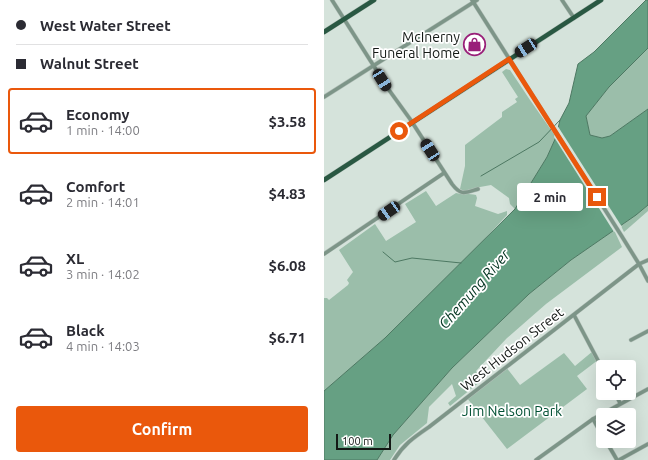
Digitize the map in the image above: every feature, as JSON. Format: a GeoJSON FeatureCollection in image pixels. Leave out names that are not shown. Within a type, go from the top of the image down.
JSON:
{"type":"FeatureCollection","features":[{"type":"Feature","properties":{"kind":"main road"},"geometry":{"type":"LineString","coordinates":[[324,32],[374,0]]}},
{"type":"Feature","properties":{"kind":"main road"},"geometry":{"type":"LineString","coordinates":[[324,180],[602,0]]}},
{"type":"Feature","properties":{"kind":"street"},"geometry":{"type":"LineString","coordinates":[[332,0],[345,18],[373,66],[458,192],[465,193],[478,189]]}},
{"type":"Feature","properties":{"kind":"street"},"geometry":{"type":"LineString","coordinates":[[562,0],[574,18]]}},
{"type":"Feature","properties":{"kind":"street"},"geometry":{"type":"LineString","coordinates":[[324,97],[474,1],[509,59],[640,264],[648,281]]}},
{"type":"Feature","properties":{"kind":"street"},"geometry":{"type":"LineString","coordinates":[[324,254],[444,173]]}},
{"type":"Feature","properties":{"kind":"street","name":"West Hudson Street"},"geometry":{"type":"LineString","coordinates":[[394,460],[400,450],[408,442],[640,264],[648,260]]}},
{"type":"Feature","properties":{"kind":"street"},"geometry":{"type":"LineString","coordinates":[[574,315],[598,360]]}},
{"type":"Feature","properties":{"kind":"street"},"geometry":{"type":"LineString","coordinates":[[630,340],[648,331]]}},
{"type":"Feature","properties":{"kind":"street"},"geometry":{"type":"LineString","coordinates":[[536,460],[593,419],[648,388]]}},
{"type":"Feature","properties":{"kind":"street"},"geometry":{"type":"LineString","coordinates":[[593,419],[596,424]]}},
{"type":"Feature","properties":{"kind":"street"},"geometry":{"type":"LineString","coordinates":[[610,448],[618,460],[648,444]]}},
{"type":"Feature","properties":{"kind":"green space"},"geometry":{"type":"Polygon","coordinates":[[[648,48],[648,109],[610,136],[602,138],[590,135],[586,116],[609,87],[648,48]]]}},
{"type":"Feature","properties":{"kind":"green space"},"geometry":{"type":"Polygon","coordinates":[[[506,69],[510,70],[556,137],[547,157],[515,209],[510,204],[509,198],[491,185],[464,191],[460,189],[465,166],[465,145],[502,117],[502,112],[517,102],[515,99],[518,97],[502,72],[506,69]]]}},
{"type":"Feature","properties":{"kind":"green space"},"geometry":{"type":"Polygon","coordinates":[[[426,191],[436,206],[456,193],[473,194],[476,195],[477,198],[475,206],[498,214],[507,211],[507,215],[479,245],[385,338],[324,391],[324,298],[329,300],[348,285],[349,283],[347,280],[353,272],[339,250],[375,224],[386,241],[416,222],[405,204],[426,191]]]}},
{"type":"Feature","properties":{"kind":"green space"},"geometry":{"type":"Polygon","coordinates":[[[648,205],[648,211],[624,232],[621,226],[648,205]]]}},
{"type":"Feature","properties":{"kind":"green space"},"geometry":{"type":"Polygon","coordinates":[[[614,230],[622,247],[546,304],[507,338],[476,371],[481,381],[450,406],[448,403],[456,396],[452,384],[429,407],[427,423],[400,445],[390,460],[377,460],[393,435],[452,368],[529,294],[571,260],[614,230]]]}},
{"type":"Feature","properties":{"kind":"green space","name":"Jim Nelson Park"},"geometry":{"type":"Polygon","coordinates":[[[593,351],[598,360],[596,360],[577,376],[587,389],[507,449],[467,398],[506,367],[520,385],[564,353],[575,366],[593,351]]]}},
{"type":"Feature","properties":{"kind":"water","name":"Chemung River"},"geometry":{"type":"Polygon","coordinates":[[[646,0],[648,0],[648,48],[609,87],[586,116],[590,135],[602,138],[610,136],[648,109],[648,205],[571,260],[529,294],[452,368],[393,435],[377,460],[324,460],[324,391],[385,338],[515,209],[547,157],[556,137],[560,120],[569,103],[578,64],[594,52],[646,0]]]}},
{"type":"Feature","properties":{"kind":"pier"},"geometry":{"type":"Polygon","coordinates":[[[557,125],[622,227],[614,232],[554,137],[557,125]]]}},
{"type":"Feature","properties":{"kind":"waterway"},"geometry":{"type":"LineString","coordinates":[[481,176],[539,142],[560,120]]}},
{"type":"Feature","properties":{"kind":"waterway"},"geometry":{"type":"LineString","coordinates":[[383,252],[395,262],[412,258],[461,263]]}},
{"type":"Feature","properties":{"kind":"place","name":"McInerny Funeral Home"},"geometry":{"type":"Point","coordinates":[475,45]}},
{"type":"Feature","properties":{"kind":"route"},"geometry":{"type":"LineString","coordinates":[[399,131],[509,59],[597,197]]}}]}
